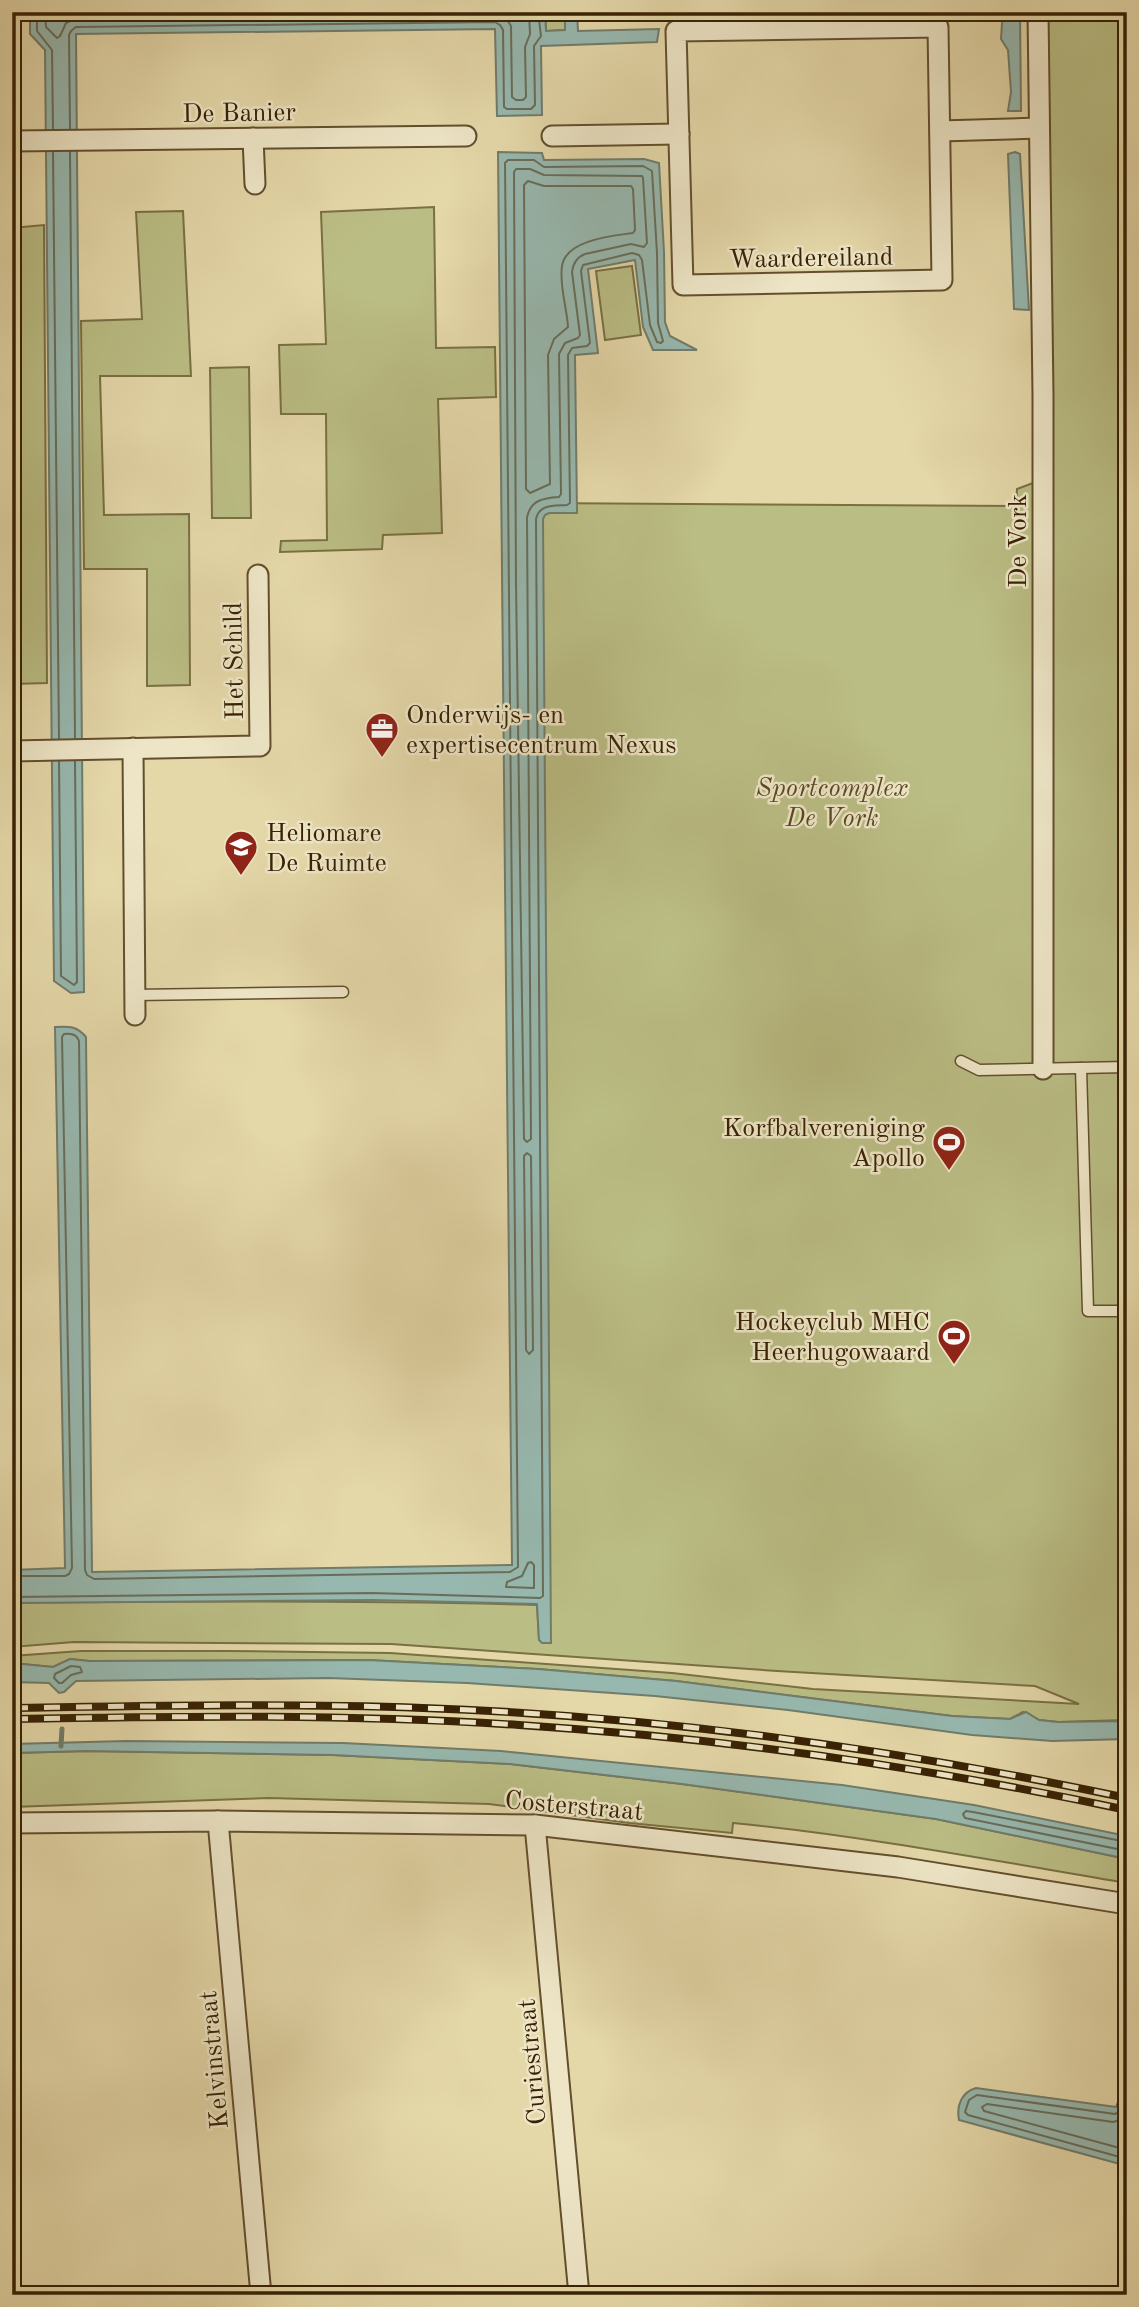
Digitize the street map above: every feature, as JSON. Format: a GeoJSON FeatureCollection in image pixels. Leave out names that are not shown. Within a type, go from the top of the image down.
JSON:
{"type":"FeatureCollection","features":[{"type":"Feature","properties":{"kind":"street","name":"De Vork"},"geometry":{"type":"LineString","coordinates":[[1038,12],[1043,407],[1043,1069]]}},
{"type":"Feature","properties":{"kind":"street","name":"Waardereiland"},"geometry":{"type":"LineString","coordinates":[[938,19],[940,131],[942,281],[683,285],[676,31],[938,19]]}},
{"type":"Feature","properties":{"kind":"street"},"geometry":{"type":"LineString","coordinates":[[940,131],[1039,128]]}},
{"type":"Feature","properties":{"kind":"street"},"geometry":{"type":"LineString","coordinates":[[552,135],[679,134]]}},
{"type":"Feature","properties":{"kind":"street","name":"De Banier"},"geometry":{"type":"LineString","coordinates":[[12,141],[466,136]]}},
{"type":"Feature","properties":{"kind":"street"},"geometry":{"type":"LineString","coordinates":[[253,138],[254,184]]}},
{"type":"Feature","properties":{"kind":"street","name":"Het Schild"},"geometry":{"type":"LineString","coordinates":[[12,751],[260,746],[258,575]]}},
{"type":"Feature","properties":{"kind":"street"},"geometry":{"type":"LineString","coordinates":[[133,748],[135,1005]]}},
{"type":"Feature","properties":{"kind":"street","name":"Costerstraat"},"geometry":{"type":"LineString","coordinates":[[12,1823],[218,1821],[535,1825],[898,1867],[1127,1904]]}},
{"type":"Feature","properties":{"kind":"street","name":"Kelvinstraat"},"geometry":{"type":"LineString","coordinates":[[218,1821],[261,2295]]}},
{"type":"Feature","properties":{"kind":"street","name":"Curiestraat"},"geometry":{"type":"LineString","coordinates":[[535,1825],[579,2295]]}},
{"type":"Feature","properties":{"kind":"lane"},"geometry":{"type":"LineString","coordinates":[[135,1005],[343,992]]}},
{"type":"Feature","properties":{"kind":"lane"},"geometry":{"type":"LineString","coordinates":[[961,1062],[979,1070],[1127,1068]]}},
{"type":"Feature","properties":{"kind":"lane"},"geometry":{"type":"LineString","coordinates":[[1081,1068],[1088,1311],[1127,1311]]}},
{"type":"Feature","properties":{"kind":"green space"},"geometry":{"type":"Polygon","coordinates":[[[545,12],[565,12],[565,30],[546,31],[545,12]]]}},
{"type":"Feature","properties":{"kind":"green space","name":"Sportcomplex De Vork"},"geometry":{"type":"Polygon","coordinates":[[[1039,12],[1127,12],[1127,1720],[1058,1722],[1039,1720],[1023,1712],[1010,1719],[952,1716],[676,1681],[538,1669],[368,1660],[70,1659],[53,1667],[12,1663],[12,1656],[81,1651],[390,1653],[672,1673],[813,1689],[1079,1704],[1035,1686],[391,1644],[74,1642],[12,1647],[12,1603],[274,1601],[537,1605],[539,1640],[535,503],[1016,506],[1017,489],[1041,480],[1039,12]]]}},
{"type":"Feature","properties":{"kind":"green space"},"geometry":{"type":"Polygon","coordinates":[[[434,207],[436,348],[495,347],[496,397],[438,399],[442,533],[383,535],[382,549],[280,552],[281,541],[327,540],[326,414],[281,414],[279,345],[326,344],[321,212],[434,207]]]}},
{"type":"Feature","properties":{"kind":"green space"},"geometry":{"type":"Polygon","coordinates":[[[183,211],[191,376],[100,376],[104,515],[189,514],[190,685],[147,686],[147,569],[84,569],[81,321],[142,319],[136,212],[183,211]]]}},
{"type":"Feature","properties":{"kind":"green space"},"geometry":{"type":"Polygon","coordinates":[[[44,225],[47,683],[12,684],[12,228],[44,225]]]}},
{"type":"Feature","properties":{"kind":"green space"},"geometry":{"type":"Polygon","coordinates":[[[632,266],[641,335],[605,340],[596,271],[632,266]]]}},
{"type":"Feature","properties":{"kind":"green space"},"geometry":{"type":"Polygon","coordinates":[[[249,367],[251,518],[212,518],[210,368],[249,367]]]}},
{"type":"Feature","properties":{"kind":"green space"},"geometry":{"type":"Polygon","coordinates":[[[87,1751],[333,1755],[510,1764],[682,1784],[936,1819],[1127,1859],[1127,1883],[782,1828],[733,1823],[732,1833],[629,1823],[489,1804],[269,1798],[12,1807],[12,1753],[87,1751]]]}},
{"type":"Feature","properties":{"kind":"water"},"geometry":{"type":"Polygon","coordinates":[[[30,12],[545,12],[546,31],[565,30],[565,12],[577,12],[578,31],[659,29],[657,42],[541,46],[542,115],[497,116],[495,29],[76,34],[84,992],[71,993],[54,981],[45,50],[30,34],[30,12]]]}},
{"type":"Feature","properties":{"kind":"water"},"geometry":{"type":"Polygon","coordinates":[[[1008,12],[1020,12],[1021,111],[1008,111],[1011,92],[1008,50],[1001,39],[1002,23],[1008,12]]]}},
{"type":"Feature","properties":{"kind":"water"},"geometry":{"type":"Polygon","coordinates":[[[498,152],[542,153],[544,160],[644,159],[659,163],[665,322],[670,336],[697,350],[653,350],[643,327],[635,260],[588,269],[598,353],[575,355],[577,513],[549,513],[543,519],[551,1643],[542,1643],[539,1640],[537,1604],[372,1600],[12,1603],[12,1570],[65,1568],[55,1027],[72,1028],[86,1037],[92,1572],[512,1565],[498,152]]]}},
{"type":"Feature","properties":{"kind":"water"},"geometry":{"type":"Polygon","coordinates":[[[1008,154],[1020,154],[1029,310],[1014,309],[1008,154]]]}},
{"type":"Feature","properties":{"kind":"water"},"geometry":{"type":"Polygon","coordinates":[[[70,1659],[368,1660],[538,1669],[676,1681],[952,1716],[1010,1719],[1026,1712],[1039,1720],[1058,1722],[1127,1721],[1127,1739],[1052,1741],[972,1735],[788,1710],[655,1696],[467,1683],[328,1678],[76,1681],[59,1693],[49,1683],[12,1682],[12,1663],[53,1667],[70,1659]]]}},
{"type":"Feature","properties":{"kind":"water"},"geometry":{"type":"Polygon","coordinates":[[[126,1741],[343,1743],[501,1751],[842,1785],[974,1805],[1127,1836],[1127,1859],[936,1819],[682,1784],[510,1764],[333,1755],[87,1751],[12,1753],[12,1744],[126,1741]]]}},
{"type":"Feature","properties":{"kind":"water"},"geometry":{"type":"Polygon","coordinates":[[[1127,2080],[1127,2166],[959,2120],[961,2100],[976,2088],[1116,2107],[1127,2080]]]}},
{"type":"Feature","properties":{"kind":"waterway"},"geometry":{"type":"LineString","coordinates":[[61,1746],[62,1729]]}},
{"type":"Feature","properties":{"kind":"railway"},"geometry":{"type":"LineString","coordinates":[[12,1708],[372,1706],[600,1719],[689,1727],[865,1750],[1127,1798]]}},
{"type":"Feature","properties":{"kind":"railway"},"geometry":{"type":"LineString","coordinates":[[12,1719],[329,1717],[456,1721],[596,1731],[824,1756],[976,1780],[1127,1810]]}},
{"type":"Feature","properties":{"kind":"place","name":"Onderwijs- en expertisecentrum Nexus"},"geometry":{"type":"Point","coordinates":[382,759]}},
{"type":"Feature","properties":{"kind":"place","name":"Heliomare De Ruimte"},"geometry":{"type":"Point","coordinates":[241,877]}},
{"type":"Feature","properties":{"kind":"place","name":"Korfbalvereniging Apollo"},"geometry":{"type":"Point","coordinates":[949,1172]}},
{"type":"Feature","properties":{"kind":"place","name":"Hockeyclub MHC Heerhugowaard"},"geometry":{"type":"Point","coordinates":[954,1366]}}]}
